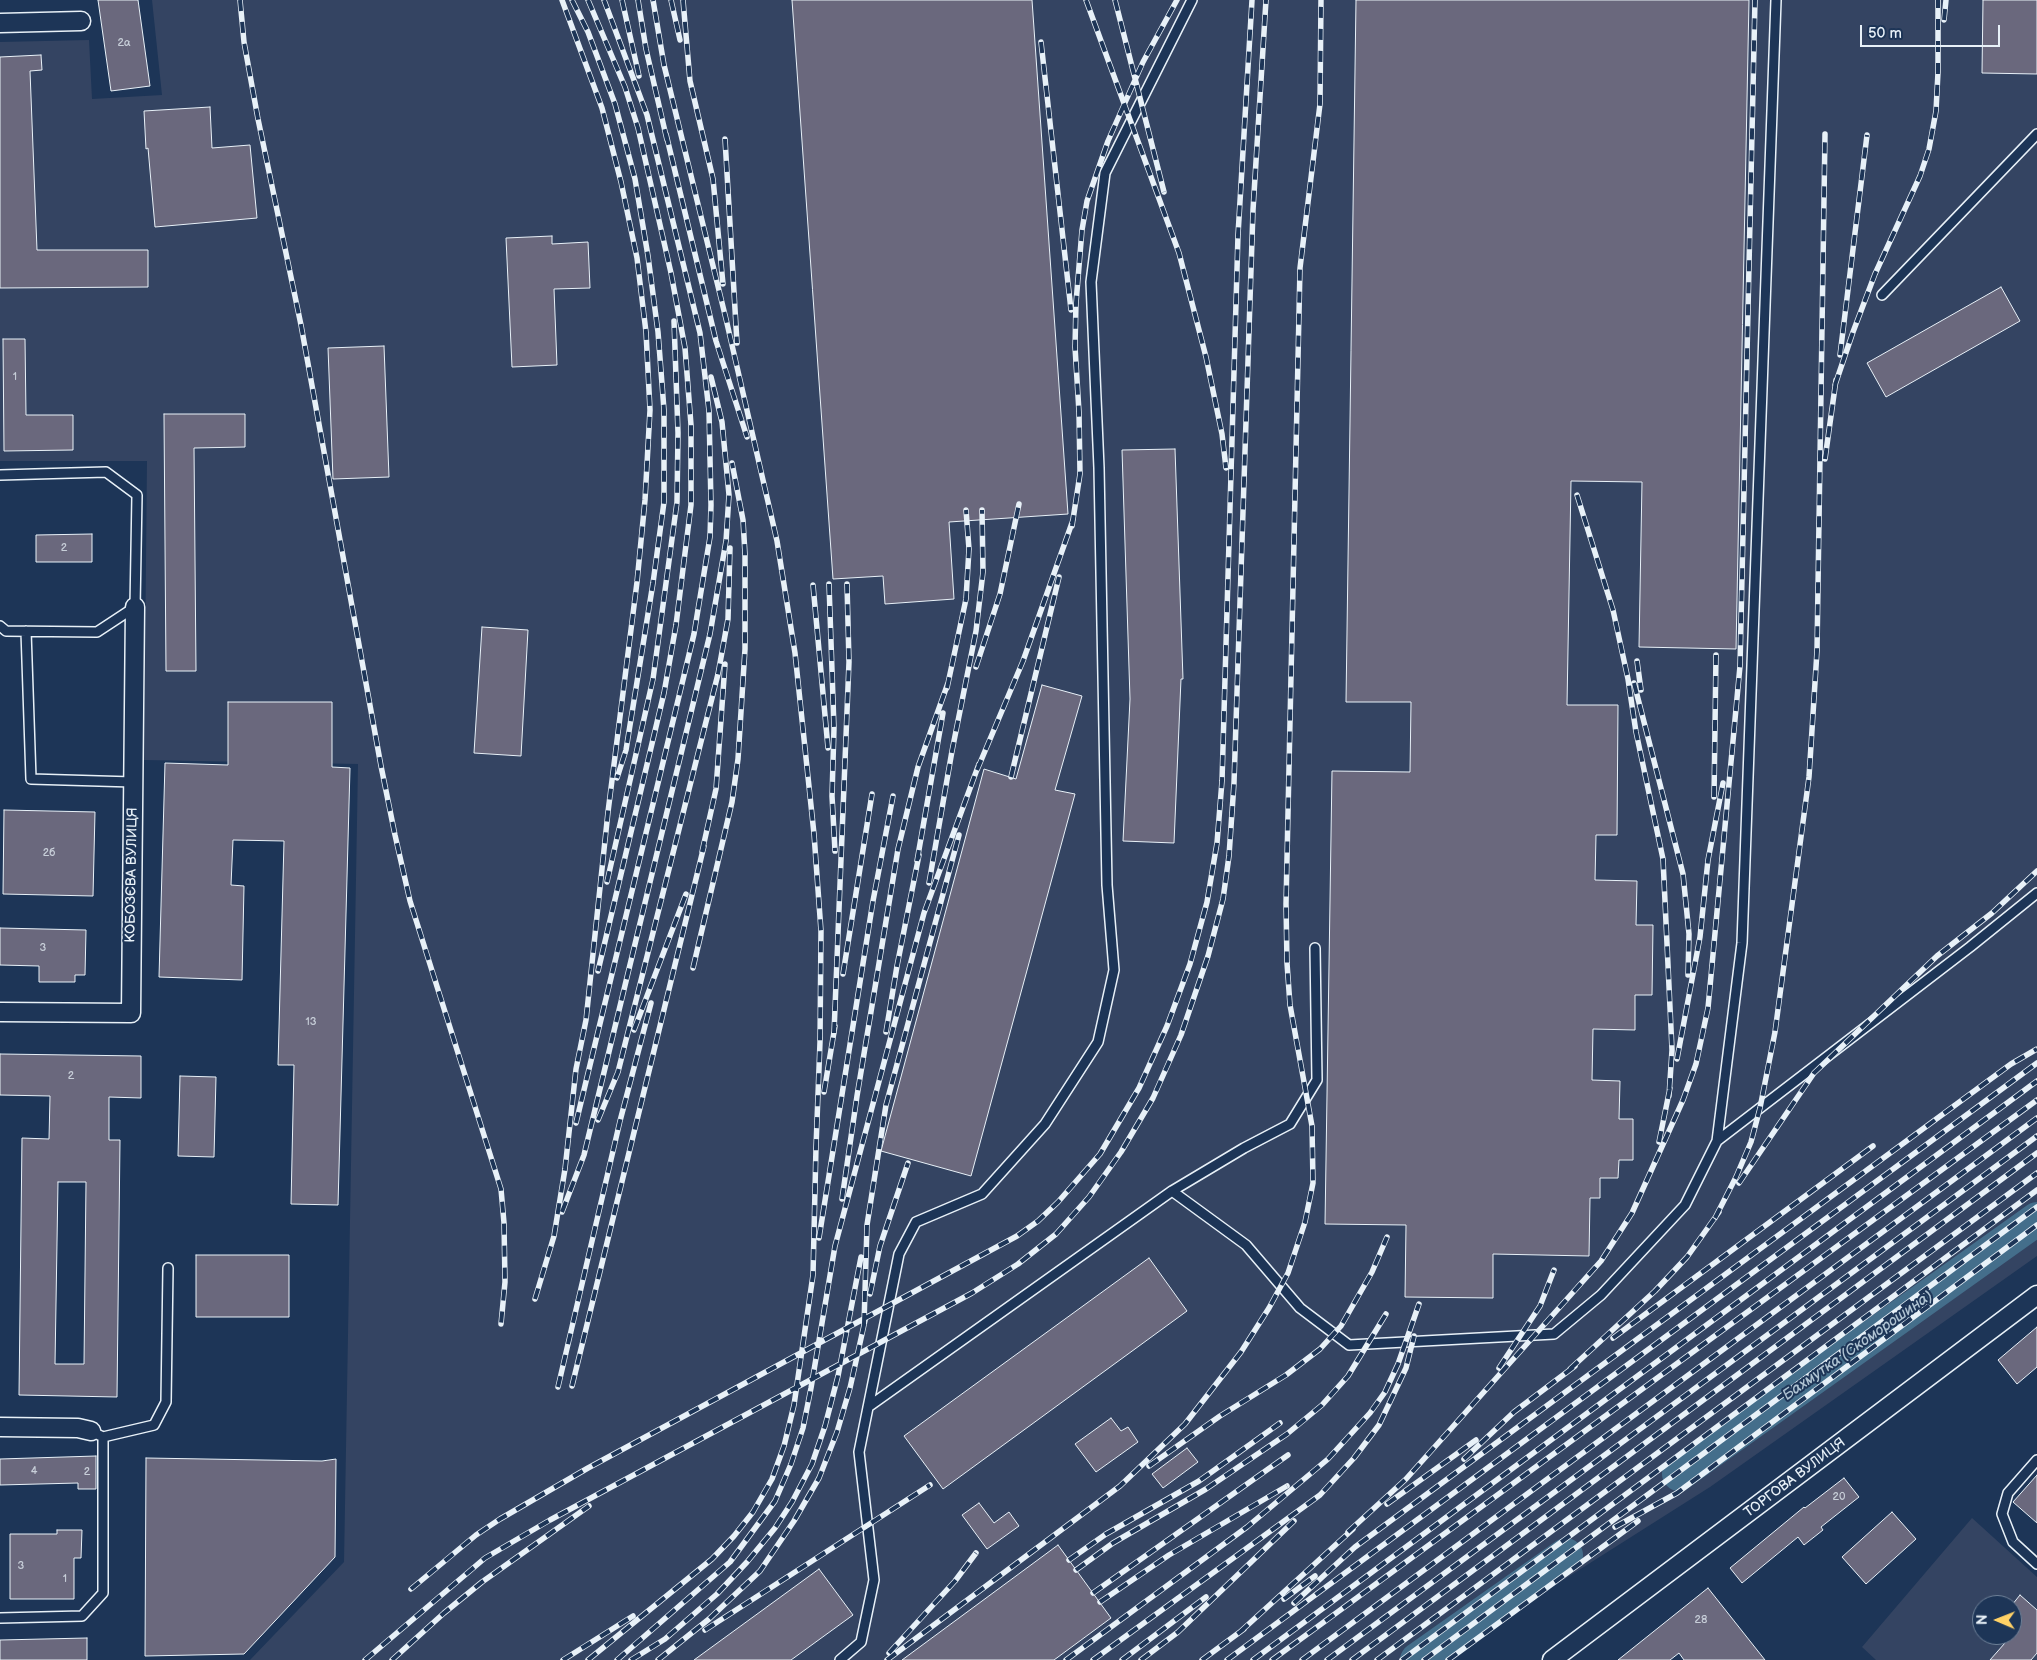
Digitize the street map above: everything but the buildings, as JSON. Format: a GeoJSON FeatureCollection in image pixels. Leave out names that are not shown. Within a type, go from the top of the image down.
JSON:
{"type":"FeatureCollection","features":[{"type":"Feature","properties":{"kind":"street"},"geometry":{"type":"LineString","coordinates":[[0,23],[81,21]]}},
{"type":"Feature","properties":{"kind":"street","name":"КОБОЗЄВА ВУЛИЦЯ"},"geometry":{"type":"LineString","coordinates":[[0,1012],[131,1013],[135,607]]}},
{"type":"Feature","properties":{"kind":"street","name":"ТОРГОВА ВУЛИЦЯ"},"geometry":{"type":"LineString","coordinates":[[1552,1660],[1571,1655],[2037,1295]]}},
{"type":"Feature","properties":{"kind":"street"},"geometry":{"type":"LineString","coordinates":[[0,1427],[78,1428],[97,1434]]}},
{"type":"Feature","properties":{"kind":"lane"},"geometry":{"type":"LineString","coordinates":[[840,1660],[861,1642],[874,1580],[859,1452],[899,1254],[916,1222],[982,1194],[1045,1124],[1098,1042],[1114,970],[1107,885],[1099,468],[1091,282],[1105,173],[1192,0]]}},
{"type":"Feature","properties":{"kind":"lane"},"geometry":{"type":"LineString","coordinates":[[1172,1191],[1246,1245],[1300,1308],[1349,1346],[1554,1334],[1601,1295],[1685,1205],[1717,1142],[1742,943],[1776,0]]}},
{"type":"Feature","properties":{"kind":"lane"},"geometry":{"type":"LineString","coordinates":[[1882,295],[2037,134]]}},
{"type":"Feature","properties":{"kind":"lane"},"geometry":{"type":"LineString","coordinates":[[0,475],[106,472],[137,495],[135,607],[97,632],[6,631],[0,626]]}},
{"type":"Feature","properties":{"kind":"lane"},"geometry":{"type":"LineString","coordinates":[[26,631],[31,779],[134,782]]}},
{"type":"Feature","properties":{"kind":"lane"},"geometry":{"type":"LineString","coordinates":[[1717,1142],[1962,953],[2037,892]]}},
{"type":"Feature","properties":{"kind":"lane"},"geometry":{"type":"LineString","coordinates":[[868,1406],[1172,1191],[1244,1148],[1290,1124],[1317,1080],[1315,948]]}},
{"type":"Feature","properties":{"kind":"lane"},"geometry":{"type":"LineString","coordinates":[[0,1618],[82,1616],[103,1593],[97,1434],[154,1425],[166,1402],[168,1268]]}},
{"type":"Feature","properties":{"kind":"lane"},"geometry":{"type":"LineString","coordinates":[[2037,1460],[2008,1492],[2002,1514],[2013,1542],[2037,1564]]}},
{"type":"Feature","properties":{"kind":"shaded area"},"geometry":{"type":"Polygon","coordinates":[[[152,0],[2037,0],[2037,1256],[1710,1487],[1437,1660],[250,1660],[344,1562],[358,764],[144,760],[147,461],[0,461],[0,42],[89,40],[92,99],[162,95],[152,0]]]}},
{"type":"Feature","properties":{"kind":"shaded area"},"geometry":{"type":"Polygon","coordinates":[[[1972,1518],[2037,1577],[2037,1660],[1876,1660],[1862,1647],[1972,1518]]]}},
{"type":"Feature","properties":{"kind":"waterway","name":"Бахмутка (Скоморошина)"},"geometry":{"type":"LineString","coordinates":[[1679,1474],[2037,1219]]}},
{"type":"Feature","properties":{"kind":"waterway","name":"Бахмутка (Скоморошина)"},"geometry":{"type":"LineString","coordinates":[[1417,1660],[1566,1555]]}},
{"type":"Feature","properties":{"kind":"railway"},"geometry":{"type":"LineString","coordinates":[[240,0],[244,42],[258,119],[301,325],[395,835],[410,901],[501,1189],[504,1223],[505,1282],[501,1324]]}},
{"type":"Feature","properties":{"kind":"railway"},"geometry":{"type":"LineString","coordinates":[[535,1299],[554,1236],[565,1169],[576,1069],[586,1020],[608,812],[637,582],[645,500],[650,410],[646,332],[637,258],[621,182],[602,108],[562,0]]}},
{"type":"Feature","properties":{"kind":"railway"},"geometry":{"type":"LineString","coordinates":[[572,0],[588,32],[615,104],[635,179],[658,332],[664,410],[664,502],[626,750],[617,778]]}},
{"type":"Feature","properties":{"kind":"railway"},"geometry":{"type":"LineString","coordinates":[[588,0],[625,87],[638,128],[671,273],[685,348],[691,425],[691,505],[676,625],[664,693],[598,971]]}},
{"type":"Feature","properties":{"kind":"railway"},"geometry":{"type":"LineString","coordinates":[[576,1123],[694,634],[710,537],[711,505],[709,411],[700,333],[647,115],[604,0]]}},
{"type":"Feature","properties":{"kind":"railway"},"geometry":{"type":"LineString","coordinates":[[622,0],[639,76]]}},
{"type":"Feature","properties":{"kind":"railway"},"geometry":{"type":"LineString","coordinates":[[638,0],[646,49],[667,140]]}},
{"type":"Feature","properties":{"kind":"railway"},"geometry":{"type":"LineString","coordinates":[[588,1660],[712,1559],[753,1512],[772,1479],[784,1446],[794,1405],[813,1275],[820,1042],[821,931],[814,834],[795,653],[777,541],[726,319],[664,65],[653,0]]}},
{"type":"Feature","properties":{"kind":"railway"},"geometry":{"type":"LineString","coordinates":[[671,0],[680,40]]}},
{"type":"Feature","properties":{"kind":"railway"},"geometry":{"type":"LineString","coordinates":[[683,0],[690,81],[713,179],[723,284]]}},
{"type":"Feature","properties":{"kind":"railway"},"geometry":{"type":"LineString","coordinates":[[1086,0],[1179,253],[1206,357],[1222,434],[1226,468]]}},
{"type":"Feature","properties":{"kind":"railway"},"geometry":{"type":"LineString","coordinates":[[1115,0],[1164,192]]}},
{"type":"Feature","properties":{"kind":"railway"},"geometry":{"type":"LineString","coordinates":[[1072,526],[1080,474],[1075,347],[1076,303],[1082,230],[1087,201],[1108,141],[1143,62],[1177,0]]}},
{"type":"Feature","properties":{"kind":"railway"},"geometry":{"type":"LineString","coordinates":[[411,1589],[476,1535],[500,1519],[588,1468],[1017,1236],[1038,1221],[1058,1202],[1100,1154],[1139,1088],[1167,1026],[1190,964],[1207,902],[1217,843],[1222,781],[1238,235],[1252,0]]}},
{"type":"Feature","properties":{"kind":"railway"},"geometry":{"type":"LineString","coordinates":[[365,1660],[485,1558],[550,1520],[972,1293],[1018,1264],[1056,1234],[1089,1197],[1121,1152],[1153,1098],[1181,1035],[1208,956],[1223,899],[1229,856],[1234,783],[1253,210],[1266,0]]}},
{"type":"Feature","properties":{"kind":"railway"},"geometry":{"type":"LineString","coordinates":[[887,1660],[1120,1486],[1185,1424],[1241,1352],[1269,1308],[1288,1273],[1305,1222],[1313,1183],[1312,1126],[1290,1005],[1286,904],[1300,268],[1320,104],[1321,0]]}},
{"type":"Feature","properties":{"kind":"railway"},"geometry":{"type":"LineString","coordinates":[[1348,1532],[1406,1479],[1601,1261],[1632,1213],[1683,1100],[1696,1064],[1708,1008],[1740,666],[1755,0]]}},
{"type":"Feature","properties":{"kind":"railway"},"geometry":{"type":"LineString","coordinates":[[1835,385],[1875,274],[1920,176],[1929,149],[1936,111],[1938,0]]}},
{"type":"Feature","properties":{"kind":"railway"},"geometry":{"type":"LineString","coordinates":[[1944,20],[1946,0]]}},
{"type":"Feature","properties":{"kind":"railway"},"geometry":{"type":"LineString","coordinates":[[1041,42],[1071,310]]}},
{"type":"Feature","properties":{"kind":"railway"},"geometry":{"type":"LineString","coordinates":[[666,134],[716,341],[747,437]]}},
{"type":"Feature","properties":{"kind":"railway"},"geometry":{"type":"LineString","coordinates":[[1715,1218],[1751,1142],[1760,1108],[1775,1032],[1809,777],[1817,651],[1825,134]]}},
{"type":"Feature","properties":{"kind":"railway"},"geometry":{"type":"LineString","coordinates":[[1840,355],[1867,135]]}},
{"type":"Feature","properties":{"kind":"railway"},"geometry":{"type":"LineString","coordinates":[[725,139],[737,343]]}},
{"type":"Feature","properties":{"kind":"railway"},"geometry":{"type":"LineString","coordinates":[[607,882],[653,679],[677,502],[678,433],[674,321]]}},
{"type":"Feature","properties":{"kind":"railway"},"geometry":{"type":"LineString","coordinates":[[562,1212],[584,1155],[710,634],[726,541],[729,495],[722,422],[711,377]]}},
{"type":"Feature","properties":{"kind":"railway"},"geometry":{"type":"LineString","coordinates":[[1825,459],[1836,380]]}},
{"type":"Feature","properties":{"kind":"railway"},"geometry":{"type":"LineString","coordinates":[[693,968],[732,802],[738,759],[745,649],[745,554],[743,520],[732,463]]}},
{"type":"Feature","properties":{"kind":"railway"},"geometry":{"type":"LineString","coordinates":[[1577,495],[1613,610],[1663,859],[1672,1050],[1669,1096]]}},
{"type":"Feature","properties":{"kind":"railway"},"geometry":{"type":"LineString","coordinates":[[976,667],[1000,594],[1019,504]]}},
{"type":"Feature","properties":{"kind":"railway"},"geometry":{"type":"LineString","coordinates":[[947,688],[966,599],[969,549],[966,510]]}},
{"type":"Feature","properties":{"kind":"railway"},"geometry":{"type":"LineString","coordinates":[[929,883],[952,751],[976,631],[983,572],[982,510]]}},
{"type":"Feature","properties":{"kind":"railway"},"geometry":{"type":"LineString","coordinates":[[977,770],[1023,661],[1073,520]]}},
{"type":"Feature","properties":{"kind":"railway"},"geometry":{"type":"LineString","coordinates":[[598,1120],[618,1072],[718,674],[728,619],[730,548]]}},
{"type":"Feature","properties":{"kind":"railway"},"geometry":{"type":"LineString","coordinates":[[1011,777],[1059,577]]}},
{"type":"Feature","properties":{"kind":"railway"},"geometry":{"type":"LineString","coordinates":[[829,584],[834,728],[832,796],[835,851]]}},
{"type":"Feature","properties":{"kind":"railway"},"geometry":{"type":"LineString","coordinates":[[834,1033],[849,662],[847,584]]}},
{"type":"Feature","properties":{"kind":"railway"},"geometry":{"type":"LineString","coordinates":[[813,585],[828,748]]}},
{"type":"Feature","properties":{"kind":"railway"},"geometry":{"type":"LineString","coordinates":[[1714,797],[1716,655]]}},
{"type":"Feature","properties":{"kind":"railway"},"geometry":{"type":"LineString","coordinates":[[1637,661],[1641,690]]}},
{"type":"Feature","properties":{"kind":"railway"},"geometry":{"type":"LineString","coordinates":[[702,852],[716,789],[725,664]]}},
{"type":"Feature","properties":{"kind":"railway"},"geometry":{"type":"LineString","coordinates":[[842,1199],[898,849],[918,767],[948,683]]}},
{"type":"Feature","properties":{"kind":"railway"},"geometry":{"type":"LineString","coordinates":[[1634,683],[1683,874],[1689,934],[1688,975]]}},
{"type":"Feature","properties":{"kind":"railway"},"geometry":{"type":"LineString","coordinates":[[917,861],[943,713]]}},
{"type":"Feature","properties":{"kind":"railway"},"geometry":{"type":"LineString","coordinates":[[617,1660],[730,1562],[775,1501],[791,1464],[803,1428],[835,1246],[924,913],[979,764]]}},
{"type":"Feature","properties":{"kind":"railway"},"geometry":{"type":"LineString","coordinates":[[1677,1059],[1700,937],[1708,860],[1723,783]]}},
{"type":"Feature","properties":{"kind":"railway"},"geometry":{"type":"LineString","coordinates":[[843,974],[872,794]]}},
{"type":"Feature","properties":{"kind":"railway"},"geometry":{"type":"LineString","coordinates":[[819,1238],[873,901],[893,796]]}},
{"type":"Feature","properties":{"kind":"railway"},"geometry":{"type":"LineString","coordinates":[[864,1324],[867,1225],[886,1105],[959,835]]}},
{"type":"Feature","properties":{"kind":"railway"},"geometry":{"type":"LineString","coordinates":[[572,1386],[704,846]]}},
{"type":"Feature","properties":{"kind":"railway"},"geometry":{"type":"LineString","coordinates":[[886,1032],[919,855]]}},
{"type":"Feature","properties":{"kind":"railway"},"geometry":{"type":"LineString","coordinates":[[1739,1183],[1814,1073],[1937,956],[1992,913],[2037,871]]}},
{"type":"Feature","properties":{"kind":"railway"},"geometry":{"type":"LineString","coordinates":[[634,1030],[686,894]]}},
{"type":"Feature","properties":{"kind":"railway"},"geometry":{"type":"LineString","coordinates":[[558,1387],[620,1121],[651,1003]]}},
{"type":"Feature","properties":{"kind":"railway"},"geometry":{"type":"LineString","coordinates":[[824,1092],[835,1026]]}},
{"type":"Feature","properties":{"kind":"railway"},"geometry":{"type":"LineString","coordinates":[[1294,1603],[1355,1547],[2011,1064],[2037,1049]]}},
{"type":"Feature","properties":{"kind":"railway"},"geometry":{"type":"LineString","coordinates":[[1227,1660],[2037,1063]]}},
{"type":"Feature","properties":{"kind":"railway"},"geometry":{"type":"LineString","coordinates":[[1253,1660],[2037,1081]]}},
{"type":"Feature","properties":{"kind":"railway"},"geometry":{"type":"LineString","coordinates":[[1659,1142],[1670,1088]]}},
{"type":"Feature","properties":{"kind":"railway"},"geometry":{"type":"LineString","coordinates":[[1272,1660],[2037,1100]]}},
{"type":"Feature","properties":{"kind":"railway"},"geometry":{"type":"LineString","coordinates":[[1302,1660],[2037,1118]]}},
{"type":"Feature","properties":{"kind":"railway"},"geometry":{"type":"LineString","coordinates":[[1327,1660],[2037,1136]]}},
{"type":"Feature","properties":{"kind":"railway"},"geometry":{"type":"LineString","coordinates":[[1613,1338],[1873,1146]]}},
{"type":"Feature","properties":{"kind":"railway"},"geometry":{"type":"LineString","coordinates":[[1352,1660],[2037,1153]]}},
{"type":"Feature","properties":{"kind":"railway"},"geometry":{"type":"LineString","coordinates":[[870,1294],[880,1246],[908,1163]]}},
{"type":"Feature","properties":{"kind":"railway"},"geometry":{"type":"LineString","coordinates":[[1377,1660],[2037,1173]]}},
{"type":"Feature","properties":{"kind":"railway"},"geometry":{"type":"LineString","coordinates":[[1402,1660],[2037,1190]]}},
{"type":"Feature","properties":{"kind":"railway"},"geometry":{"type":"LineString","coordinates":[[1424,1660],[2037,1207]]}},
{"type":"Feature","properties":{"kind":"railway"},"geometry":{"type":"LineString","coordinates":[[1570,1369],[1655,1291],[1687,1257],[1719,1212]]}},
{"type":"Feature","properties":{"kind":"railway"},"geometry":{"type":"LineString","coordinates":[[1615,1527],[1677,1493],[2037,1225]]}},
{"type":"Feature","properties":{"kind":"railway"},"geometry":{"type":"LineString","coordinates":[[1149,1466],[1220,1416],[1286,1375],[1320,1349],[1341,1326],[1372,1272],[1387,1237]]}},
{"type":"Feature","properties":{"kind":"railway"},"geometry":{"type":"LineString","coordinates":[[631,1660],[665,1639],[717,1594],[775,1528],[792,1502],[812,1464],[825,1426],[838,1376],[861,1257]]}},
{"type":"Feature","properties":{"kind":"railway"},"geometry":{"type":"LineString","coordinates":[[1499,1368],[1540,1306],[1554,1270]]}},
{"type":"Feature","properties":{"kind":"railway"},"geometry":{"type":"LineString","coordinates":[[1066,1660],[1247,1527],[1328,1459],[1370,1413],[1385,1392],[1398,1364],[1419,1304]]}},
{"type":"Feature","properties":{"kind":"railway"},"geometry":{"type":"LineString","coordinates":[[1076,1570],[1113,1543],[1206,1489],[1287,1434],[1322,1405],[1348,1376],[1386,1314]]}},
{"type":"Feature","properties":{"kind":"railway"},"geometry":{"type":"LineString","coordinates":[[658,1660],[709,1619],[760,1571],[794,1521],[819,1478],[837,1432],[850,1388],[866,1316]]}},
{"type":"Feature","properties":{"kind":"railway"},"geometry":{"type":"LineString","coordinates":[[1093,1660],[1320,1495],[1354,1458],[1379,1425],[1406,1368],[1414,1336]]}},
{"type":"Feature","properties":{"kind":"railway"},"geometry":{"type":"LineString","coordinates":[[1464,1459],[1514,1412],[1575,1366]]}},
{"type":"Feature","properties":{"kind":"railway"},"geometry":{"type":"LineString","coordinates":[[1069,1560],[1106,1534],[1199,1481],[1280,1423]]}},
{"type":"Feature","properties":{"kind":"railway"},"geometry":{"type":"LineString","coordinates":[[1387,1504],[1476,1440]]}},
{"type":"Feature","properties":{"kind":"railway"},"geometry":{"type":"LineString","coordinates":[[1093,1593],[1288,1455]]}},
{"type":"Feature","properties":{"kind":"railway"},"geometry":{"type":"LineString","coordinates":[[705,1630],[930,1485]]}},
{"type":"Feature","properties":{"kind":"railway"},"geometry":{"type":"LineString","coordinates":[[1100,1602],[1169,1555],[1287,1486]]}},
{"type":"Feature","properties":{"kind":"railway"},"geometry":{"type":"LineString","coordinates":[[392,1660],[482,1582],[589,1506]]}},
{"type":"Feature","properties":{"kind":"railway"},"geometry":{"type":"LineString","coordinates":[[1141,1660],[1178,1632],[1294,1521]]}},
{"type":"Feature","properties":{"kind":"railway"},"geometry":{"type":"LineString","coordinates":[[1448,1660],[1638,1521]]}},
{"type":"Feature","properties":{"kind":"railway"},"geometry":{"type":"LineString","coordinates":[[1240,1632],[1353,1529]]}},
{"type":"Feature","properties":{"kind":"railway"},"geometry":{"type":"LineString","coordinates":[[889,1653],[955,1581],[976,1553]]}},
{"type":"Feature","properties":{"kind":"railway"},"geometry":{"type":"LineString","coordinates":[[1284,1599],[1315,1576]]}},
{"type":"Feature","properties":{"kind":"railway"},"geometry":{"type":"LineString","coordinates":[[1122,1660],[1206,1597]]}},
{"type":"Feature","properties":{"kind":"railway"},"geometry":{"type":"LineString","coordinates":[[563,1660],[633,1616]]}},
{"type":"Feature","properties":{"kind":"railway"},"geometry":{"type":"LineString","coordinates":[[1202,1660],[1244,1629]]}}]}
